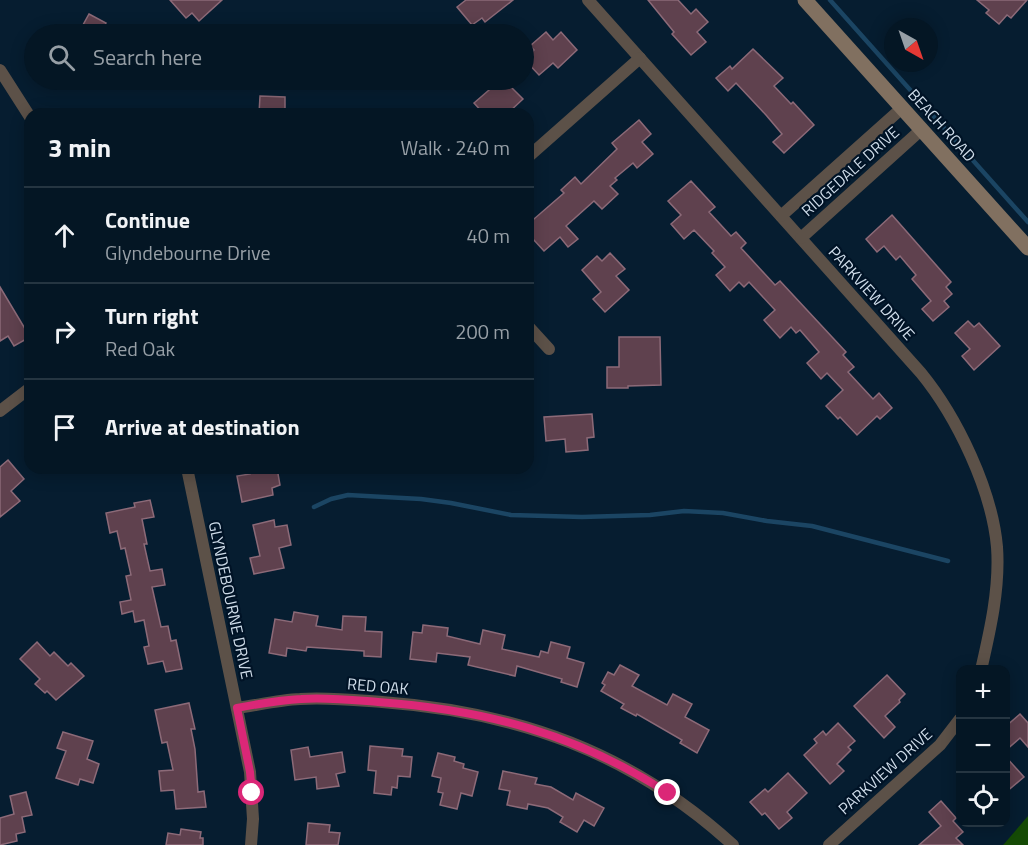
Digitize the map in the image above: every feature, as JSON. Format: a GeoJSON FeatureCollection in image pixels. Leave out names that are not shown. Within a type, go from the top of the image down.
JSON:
{"type":"FeatureCollection","features":[{"type":"Feature","properties":{"kind":"street","name":"PARKVIEW DRIVE"},"geometry":{"type":"LineString","coordinates":[[588,0],[932,386],[951,415],[971,458],[990,514],[997,546],[995,598],[982,665]]}},
{"type":"Feature","properties":{"kind":"street","name":"BEACH ROAD"},"geometry":{"type":"LineString","coordinates":[[805,0],[1028,248]]}},
{"type":"Feature","properties":{"kind":"street"},"geometry":{"type":"LineString","coordinates":[[534,152],[640,58]]}},
{"type":"Feature","properties":{"kind":"street"},"geometry":{"type":"LineString","coordinates":[[0,70],[24,108]]}},
{"type":"Feature","properties":{"kind":"street","name":"RIDGEDALE DRIVE"},"geometry":{"type":"LineString","coordinates":[[781,216],[902,108]]}},
{"type":"Feature","properties":{"kind":"street","name":"RIDGEDALE DRIVE"},"geometry":{"type":"LineString","coordinates":[[801,238],[922,129]]}},
{"type":"Feature","properties":{"kind":"street"},"geometry":{"type":"LineString","coordinates":[[534,333],[549,349]]}},
{"type":"Feature","properties":{"kind":"street"},"geometry":{"type":"LineString","coordinates":[[0,411],[24,393]]}},
{"type":"Feature","properties":{"kind":"street","name":"GLYNDEBOURNE DRIVE"},"geometry":{"type":"LineString","coordinates":[[188,474],[250,772],[253,819],[251,845]]}},
{"type":"Feature","properties":{"kind":"street","name":"RED OAK"},"geometry":{"type":"LineString","coordinates":[[237,708],[282,700],[324,698],[432,707],[504,720],[565,739],[622,765],[684,805],[733,845]]}},
{"type":"Feature","properties":{"kind":"street","name":"PARKVIEW DRIVE"},"geometry":{"type":"LineString","coordinates":[[829,845],[940,745],[956,724]]}},
{"type":"Feature","properties":{"kind":"green space"},"geometry":{"type":"Polygon","coordinates":[[[1028,816],[1028,845],[1003,845],[1004,844],[1028,816]]]}},
{"type":"Feature","properties":{"kind":"building"},"geometry":{"type":"Polygon","coordinates":[[[170,0],[222,0],[199,21],[192,13],[186,18],[170,0]]]}},
{"type":"Feature","properties":{"kind":"building"},"geometry":{"type":"Polygon","coordinates":[[[466,0],[513,0],[485,22],[482,18],[473,24],[457,7],[466,0]]]}},
{"type":"Feature","properties":{"kind":"building"},"geometry":{"type":"Polygon","coordinates":[[[648,0],[678,0],[691,14],[696,9],[708,22],[697,32],[706,42],[691,55],[672,34],[674,32],[648,0]]]}},
{"type":"Feature","properties":{"kind":"building"},"geometry":{"type":"Polygon","coordinates":[[[977,0],[1027,0],[1011,18],[1007,15],[999,24],[986,13],[989,10],[977,0]]]}},
{"type":"Feature","properties":{"kind":"building"},"geometry":{"type":"Polygon","coordinates":[[[89,14],[106,23],[105,24],[84,24],[89,14]]]}},
{"type":"Feature","properties":{"kind":"building"},"geometry":{"type":"Polygon","coordinates":[[[546,32],[553,40],[561,32],[577,50],[558,68],[553,63],[539,75],[534,70],[534,42],[546,32]]]}},
{"type":"Feature","properties":{"kind":"building"},"geometry":{"type":"Polygon","coordinates":[[[753,49],[783,78],[774,86],[791,104],[793,102],[814,125],[784,153],[773,142],[782,134],[766,115],[736,83],[728,91],[716,78],[730,66],[732,69],[753,49]]]}},
{"type":"Feature","properties":{"kind":"building"},"geometry":{"type":"Polygon","coordinates":[[[489,90],[514,90],[523,99],[513,108],[479,108],[474,103],[489,90]]]}},
{"type":"Feature","properties":{"kind":"building"},"geometry":{"type":"Polygon","coordinates":[[[260,96],[285,97],[285,108],[259,108],[260,96]]]}},
{"type":"Feature","properties":{"kind":"building"},"geometry":{"type":"Polygon","coordinates":[[[639,120],[651,134],[642,142],[653,154],[637,168],[633,163],[615,178],[617,180],[610,186],[618,194],[602,209],[594,201],[566,226],[578,239],[568,247],[560,237],[544,251],[534,240],[534,219],[564,193],[561,190],[575,177],[581,184],[617,149],[612,143],[639,120]]]}},
{"type":"Feature","properties":{"kind":"building"},"geometry":{"type":"Polygon","coordinates":[[[691,181],[715,207],[709,212],[731,236],[736,232],[746,243],[741,248],[775,285],[780,281],[846,352],[843,355],[854,367],[848,372],[873,399],[879,393],[892,408],[880,419],[877,416],[857,435],[840,417],[838,419],[826,406],[843,390],[827,373],[821,379],[807,363],[819,352],[800,330],[796,333],[791,327],[780,338],[764,320],[775,310],[749,282],[744,287],[739,282],[730,291],[716,275],[725,267],[712,253],[714,251],[694,230],[684,239],[671,224],[681,215],[668,201],[691,181]]]}},
{"type":"Feature","properties":{"kind":"building"},"geometry":{"type":"Polygon","coordinates":[[[892,215],[951,282],[946,287],[952,294],[944,301],[949,307],[933,321],[922,309],[931,301],[912,279],[916,275],[900,256],[896,260],[884,246],[877,252],[866,239],[892,215]]]}},
{"type":"Feature","properties":{"kind":"building"},"geometry":{"type":"Polygon","coordinates":[[[610,253],[625,269],[616,276],[629,290],[605,312],[593,299],[601,292],[582,270],[597,256],[602,261],[610,253]]]}},
{"type":"Feature","properties":{"kind":"building"},"geometry":{"type":"Polygon","coordinates":[[[0,287],[24,327],[24,340],[14,346],[8,336],[0,341],[0,287]]]}},
{"type":"Feature","properties":{"kind":"building"},"geometry":{"type":"Polygon","coordinates":[[[968,321],[974,327],[979,323],[1000,346],[974,370],[962,356],[970,349],[955,333],[968,321]]]}},
{"type":"Feature","properties":{"kind":"building"},"geometry":{"type":"Polygon","coordinates":[[[619,337],[660,337],[661,385],[607,388],[607,367],[619,367],[619,337]]]}},
{"type":"Feature","properties":{"kind":"building"},"geometry":{"type":"Polygon","coordinates":[[[592,414],[594,437],[587,438],[588,450],[566,452],[565,439],[546,441],[544,417],[592,414]]]}},
{"type":"Feature","properties":{"kind":"building"},"geometry":{"type":"Polygon","coordinates":[[[8,460],[24,479],[11,491],[20,501],[0,517],[0,467],[8,460]]]}},
{"type":"Feature","properties":{"kind":"building"},"geometry":{"type":"Polygon","coordinates":[[[278,474],[280,485],[272,488],[273,495],[242,502],[237,476],[278,474]]]}},
{"type":"Feature","properties":{"kind":"building"},"geometry":{"type":"Polygon","coordinates":[[[150,500],[154,517],[142,519],[147,544],[144,544],[150,571],[162,569],[165,585],[152,587],[161,627],[168,626],[171,641],[176,640],[182,669],[166,672],[163,661],[148,664],[144,647],[149,646],[144,620],[135,622],[133,611],[122,614],[120,602],[131,600],[126,576],[131,575],[125,548],[121,549],[117,531],[110,533],[106,513],[135,507],[134,503],[150,500]]]}},
{"type":"Feature","properties":{"kind":"building"},"geometry":{"type":"Polygon","coordinates":[[[274,520],[275,527],[287,525],[291,545],[279,548],[284,568],[254,574],[250,558],[260,556],[253,525],[274,520]]]}},
{"type":"Feature","properties":{"kind":"building"},"geometry":{"type":"Polygon","coordinates":[[[294,612],[318,616],[316,626],[342,630],[343,616],[366,617],[365,631],[382,632],[381,657],[364,656],[364,651],[307,647],[306,651],[287,648],[286,656],[269,653],[275,619],[292,622],[294,612]]]}},
{"type":"Feature","properties":{"kind":"building"},"geometry":{"type":"Polygon","coordinates":[[[423,625],[448,628],[447,636],[480,644],[483,630],[505,635],[502,649],[539,657],[541,651],[548,653],[551,642],[570,647],[567,658],[584,663],[577,687],[561,682],[562,679],[517,666],[515,676],[468,665],[470,657],[437,653],[436,662],[410,659],[413,632],[422,633],[423,625]]]}},
{"type":"Feature","properties":{"kind":"building"},"geometry":{"type":"Polygon","coordinates":[[[37,642],[50,656],[54,652],[68,666],[71,663],[84,676],[56,700],[35,684],[40,679],[20,659],[37,642]]]}},
{"type":"Feature","properties":{"kind":"building"},"geometry":{"type":"Polygon","coordinates":[[[620,665],[639,675],[632,686],[667,705],[673,694],[692,704],[685,717],[709,730],[697,753],[680,743],[682,740],[637,714],[636,716],[621,708],[624,704],[601,691],[605,685],[602,683],[608,672],[614,675],[620,665]]]}},
{"type":"Feature","properties":{"kind":"building"},"geometry":{"type":"Polygon","coordinates":[[[887,675],[905,694],[885,716],[895,727],[884,738],[854,706],[887,675]]]}},
{"type":"Feature","properties":{"kind":"building"},"geometry":{"type":"Polygon","coordinates":[[[189,703],[195,729],[191,729],[198,792],[204,791],[206,807],[176,809],[174,790],[161,791],[159,771],[173,770],[167,742],[162,743],[155,710],[189,703]]]}},
{"type":"Feature","properties":{"kind":"building"},"geometry":{"type":"Polygon","coordinates":[[[1020,714],[1028,723],[1028,747],[1020,738],[1010,747],[1010,723],[1020,714]]]}},
{"type":"Feature","properties":{"kind":"building"},"geometry":{"type":"Polygon","coordinates":[[[838,723],[855,741],[848,747],[851,750],[837,764],[844,771],[830,784],[804,755],[817,743],[814,739],[823,731],[826,735],[838,723]]]}},
{"type":"Feature","properties":{"kind":"building"},"geometry":{"type":"Polygon","coordinates":[[[63,732],[93,741],[87,759],[99,764],[93,783],[80,779],[78,785],[56,778],[66,751],[57,748],[63,732]]]}},
{"type":"Feature","properties":{"kind":"building"},"geometry":{"type":"Polygon","coordinates":[[[370,746],[403,749],[402,756],[412,757],[410,777],[398,776],[397,788],[392,787],[391,795],[374,793],[376,771],[368,770],[370,746]]]}},
{"type":"Feature","properties":{"kind":"building"},"geometry":{"type":"Polygon","coordinates":[[[308,747],[310,757],[342,752],[345,772],[336,774],[339,786],[317,789],[316,777],[295,780],[291,750],[308,747]]]}},
{"type":"Feature","properties":{"kind":"building"},"geometry":{"type":"Polygon","coordinates":[[[438,753],[455,757],[454,761],[464,764],[463,768],[478,772],[472,796],[461,793],[457,809],[440,805],[443,793],[438,792],[441,778],[432,776],[438,753]]]}},
{"type":"Feature","properties":{"kind":"building"},"geometry":{"type":"Polygon","coordinates":[[[1010,762],[1024,777],[1010,789],[1010,762]]]}},
{"type":"Feature","properties":{"kind":"building"},"geometry":{"type":"Polygon","coordinates":[[[503,771],[537,778],[535,784],[551,787],[573,800],[576,793],[604,808],[594,826],[584,820],[577,832],[560,822],[563,817],[548,808],[528,804],[527,809],[507,805],[510,791],[499,789],[503,771]]]}},
{"type":"Feature","properties":{"kind":"building"},"geometry":{"type":"Polygon","coordinates":[[[788,773],[807,793],[787,812],[792,818],[779,829],[765,813],[762,815],[750,802],[765,789],[768,792],[788,773]]]}},
{"type":"Feature","properties":{"kind":"building"},"geometry":{"type":"Polygon","coordinates":[[[26,792],[32,815],[22,817],[25,832],[16,834],[17,841],[0,845],[0,818],[14,814],[10,796],[26,792]]]}},
{"type":"Feature","properties":{"kind":"building"},"geometry":{"type":"Polygon","coordinates":[[[941,801],[956,818],[953,821],[956,827],[963,832],[956,838],[963,845],[919,845],[941,826],[929,812],[941,801]]]}},
{"type":"Feature","properties":{"kind":"building"},"geometry":{"type":"Polygon","coordinates":[[[308,823],[330,825],[329,832],[340,833],[338,845],[306,845],[308,823]]]}},
{"type":"Feature","properties":{"kind":"building"},"geometry":{"type":"Polygon","coordinates":[[[181,829],[201,832],[200,838],[203,838],[203,845],[166,845],[168,833],[180,835],[181,829]]]}},
{"type":"Feature","properties":{"kind":"waterway"},"geometry":{"type":"LineString","coordinates":[[830,0],[1028,222]]}},
{"type":"Feature","properties":{"kind":"waterway"},"geometry":{"type":"LineString","coordinates":[[314,507],[331,499],[348,495],[421,499],[511,515],[582,517],[650,515],[684,511],[723,513],[812,526],[948,561]]}},
{"type":"Feature","properties":{"kind":"route"},"geometry":{"type":"LineString","coordinates":[[252,793],[237,708],[302,698],[432,707],[504,720],[565,739],[598,753],[668,793]]}}]}
